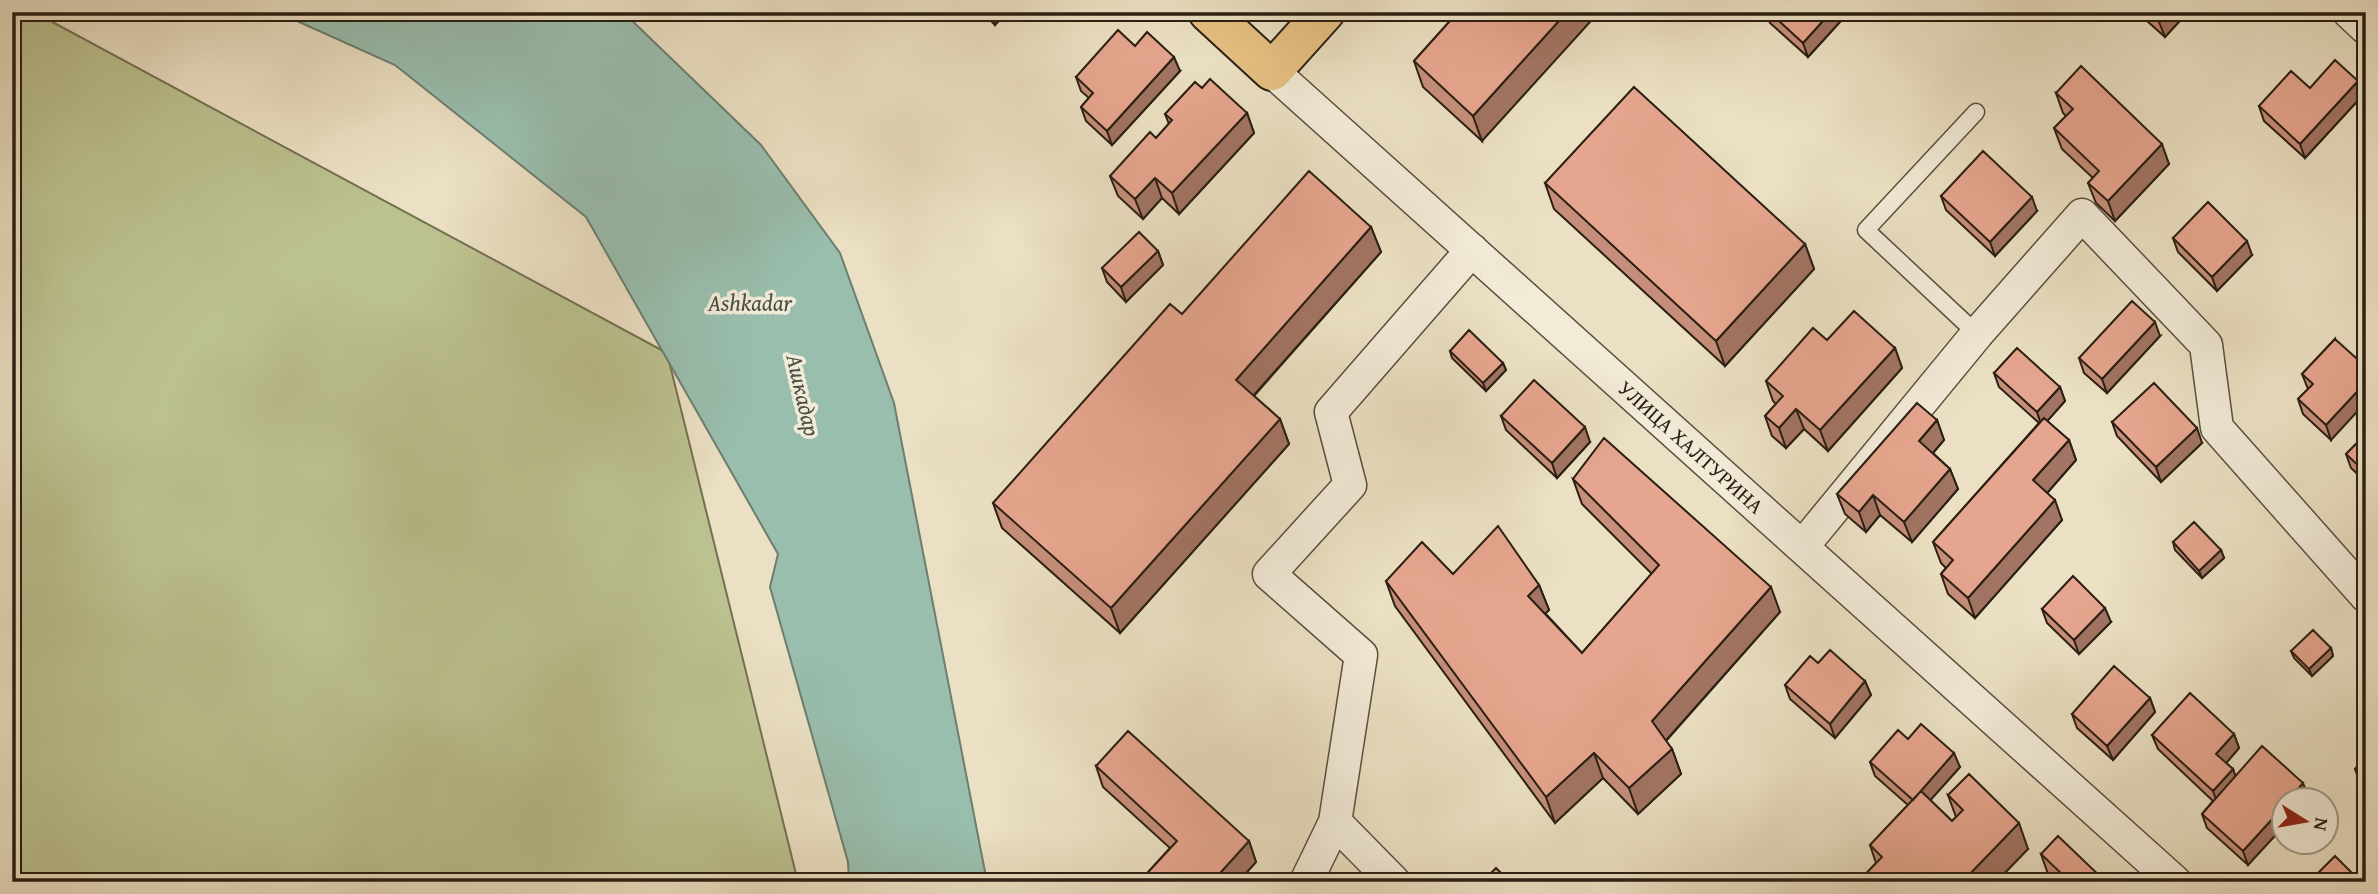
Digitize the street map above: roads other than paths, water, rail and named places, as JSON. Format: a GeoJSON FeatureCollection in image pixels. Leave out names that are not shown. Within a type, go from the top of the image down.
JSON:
{"type":"FeatureCollection","features":[{"type":"Feature","properties":{"kind":"main road","name":"УЛИЦА ХАЛТУРИНА"},"geometry":{"type":"LineString","coordinates":[[1208,12],[1272,71]]}},
{"type":"Feature","properties":{"kind":"main road"},"geometry":{"type":"LineString","coordinates":[[1272,71],[1325,12]]}},
{"type":"Feature","properties":{"kind":"street"},"geometry":{"type":"LineString","coordinates":[[2349,12],[2366,28]]}},
{"type":"Feature","properties":{"kind":"street","name":"УЛИЦА ХАЛТУРИНА"},"geometry":{"type":"LineString","coordinates":[[1272,71],[2175,882]]}},
{"type":"Feature","properties":{"kind":"street"},"geometry":{"type":"LineString","coordinates":[[1802,547],[1977,334],[2082,215],[2206,345],[2217,428],[2366,596]]}},
{"type":"Feature","properties":{"kind":"street"},"geometry":{"type":"LineString","coordinates":[[1306,882],[1335,822],[1361,655],[1269,574],[1350,485],[1331,412],[1472,250]]}},
{"type":"Feature","properties":{"kind":"street"},"geometry":{"type":"LineString","coordinates":[[1335,822],[1394,882]]}},
{"type":"Feature","properties":{"kind":"lane"},"geometry":{"type":"LineString","coordinates":[[1976,112],[1866,230],[1977,334]]}},
{"type":"Feature","properties":{"kind":"water","name":"Ashkadar"},"geometry":{"type":"Polygon","coordinates":[[[277,12],[623,12],[761,145],[840,253],[894,403],[987,882],[849,882],[848,862],[770,587],[778,554],[586,217],[395,65],[277,12]]]}},
{"type":"Feature","properties":{"kind":"water label","name":"Ашкадар"},"geometry":{"type":"Point","coordinates":[804,395]}}]}
